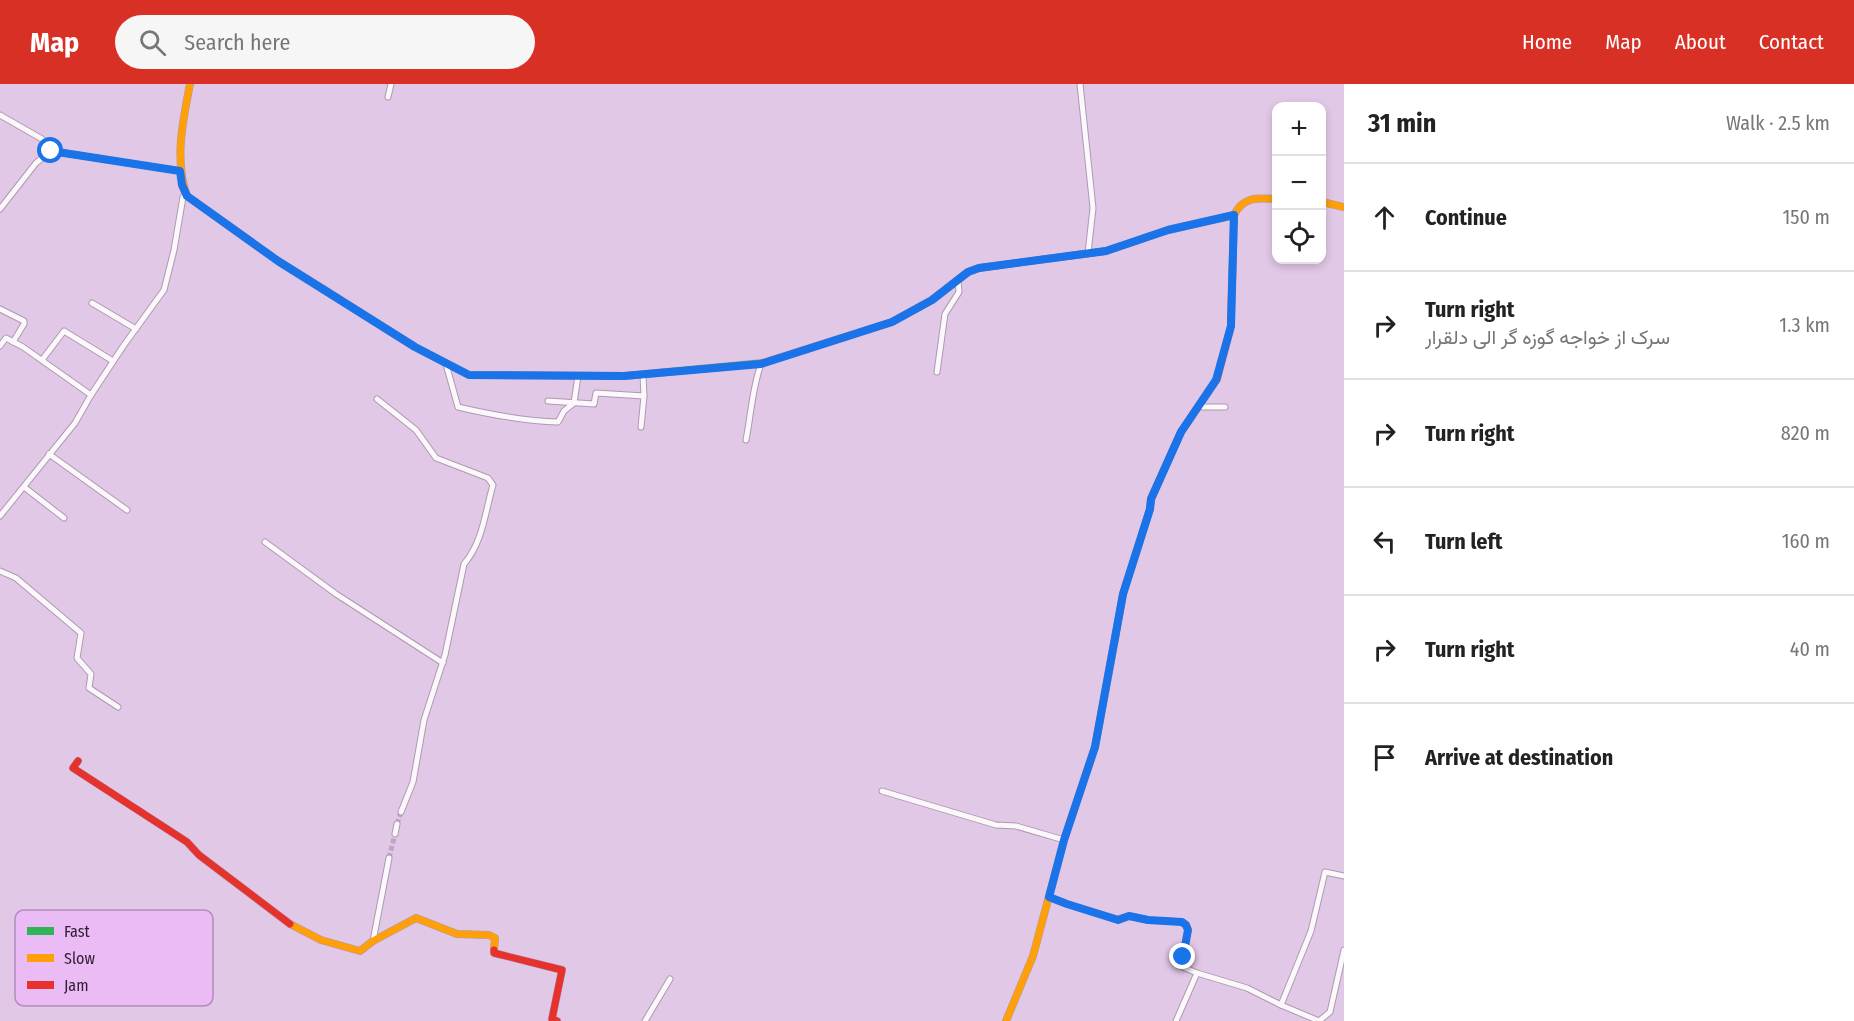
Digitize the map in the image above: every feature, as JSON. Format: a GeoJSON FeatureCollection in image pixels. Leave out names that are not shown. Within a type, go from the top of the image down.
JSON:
{"type":"FeatureCollection","features":[{"type":"Feature","properties":{"kind":"street"},"geometry":{"type":"LineString","coordinates":[[190,84],[180,159],[182,185],[187,196],[278,261],[415,347],[469,375],[643,375],[761,364],[892,322],[932,300],[968,272],[979,268],[1106,251],[1168,230],[1234,215]]}},
{"type":"Feature","properties":{"kind":"street"},"geometry":{"type":"LineString","coordinates":[[388,97],[391,84]]}},
{"type":"Feature","properties":{"kind":"street"},"geometry":{"type":"LineString","coordinates":[[1080,84],[1093,208],[1088,253]]}},
{"type":"Feature","properties":{"kind":"street"},"geometry":{"type":"LineString","coordinates":[[0,115],[42,139],[51,151],[180,171]]}},
{"type":"Feature","properties":{"kind":"street"},"geometry":{"type":"LineString","coordinates":[[0,209],[36,163],[51,151]]}},
{"type":"Feature","properties":{"kind":"street"},"geometry":{"type":"LineString","coordinates":[[0,516],[75,423],[113,361],[164,290],[183,197],[186,193]]}},
{"type":"Feature","properties":{"kind":"street"},"geometry":{"type":"LineString","coordinates":[[1006,1021],[1033,956],[1064,840],[1095,747],[1123,594],[1150,509],[1151,499],[1181,432],[1216,380],[1231,326],[1234,215],[1237,205],[1245,199],[1272,199]]}},
{"type":"Feature","properties":{"kind":"street"},"geometry":{"type":"LineString","coordinates":[[1326,202],[1344,207]]}},
{"type":"Feature","properties":{"kind":"street"},"geometry":{"type":"LineString","coordinates":[[937,372],[945,314],[959,292],[958,280]]}},
{"type":"Feature","properties":{"kind":"street"},"geometry":{"type":"LineString","coordinates":[[92,303],[136,329]]}},
{"type":"Feature","properties":{"kind":"street"},"geometry":{"type":"LineString","coordinates":[[0,309],[24,321],[13,342]]}},
{"type":"Feature","properties":{"kind":"street"},"geometry":{"type":"LineString","coordinates":[[42,360],[64,331],[113,361]]}},
{"type":"Feature","properties":{"kind":"street"},"geometry":{"type":"LineString","coordinates":[[0,346],[6,339],[13,342],[91,395]]}},
{"type":"Feature","properties":{"kind":"street"},"geometry":{"type":"LineString","coordinates":[[446,364],[458,406],[496,416],[531,421],[558,422],[564,411],[574,404],[578,376]]}},
{"type":"Feature","properties":{"kind":"street"},"geometry":{"type":"LineString","coordinates":[[746,440],[753,403],[753,385],[761,364]]}},
{"type":"Feature","properties":{"kind":"street"},"geometry":{"type":"LineString","coordinates":[[640,427],[644,396],[643,375]]}},
{"type":"Feature","properties":{"kind":"street"},"geometry":{"type":"LineString","coordinates":[[548,401],[594,404],[596,393],[644,396]]}},
{"type":"Feature","properties":{"kind":"street"},"geometry":{"type":"LineString","coordinates":[[377,399],[416,430],[436,458],[488,478],[493,485],[487,502],[487,516],[474,553],[464,564],[443,663],[424,720],[413,782],[401,812]]}},
{"type":"Feature","properties":{"kind":"street"},"geometry":{"type":"LineString","coordinates":[[1198,407],[1225,407]]}},
{"type":"Feature","properties":{"kind":"street"},"geometry":{"type":"LineString","coordinates":[[49,454],[127,510]]}},
{"type":"Feature","properties":{"kind":"street"},"geometry":{"type":"LineString","coordinates":[[24,487],[64,518]]}},
{"type":"Feature","properties":{"kind":"street"},"geometry":{"type":"LineString","coordinates":[[265,542],[336,594],[443,663]]}},
{"type":"Feature","properties":{"kind":"street"},"geometry":{"type":"LineString","coordinates":[[0,571],[16,578],[81,633],[77,658],[91,674],[89,688],[118,707]]}},
{"type":"Feature","properties":{"kind":"street"},"geometry":{"type":"LineString","coordinates":[[78,761],[73,768],[113,793],[127,805],[188,842],[193,850],[263,906],[319,940],[360,951],[373,941],[416,918],[457,934],[489,935],[495,938],[494,953],[562,970],[553,1020]]}},
{"type":"Feature","properties":{"kind":"street"},"geometry":{"type":"LineString","coordinates":[[882,790],[996,825],[1016,826],[1064,840]]}},
{"type":"Feature","properties":{"kind":"street"},"geometry":{"type":"LineString","coordinates":[[395,834],[397,824]]}},
{"type":"Feature","properties":{"kind":"street"},"geometry":{"type":"LineString","coordinates":[[373,941],[389,858]]}},
{"type":"Feature","properties":{"kind":"street"},"geometry":{"type":"LineString","coordinates":[[1281,1005],[1311,931],[1325,872],[1344,876]]}},
{"type":"Feature","properties":{"kind":"street"},"geometry":{"type":"LineString","coordinates":[[1049,897],[1118,920],[1129,916],[1148,920],[1182,922],[1188,930],[1183,967],[1247,988],[1319,1020],[1330,1012],[1344,950]]}},
{"type":"Feature","properties":{"kind":"street"},"geometry":{"type":"LineString","coordinates":[[1176,1021],[1197,973]]}},
{"type":"Feature","properties":{"kind":"street"},"geometry":{"type":"LineString","coordinates":[[645,1021],[670,979]]}},
{"type":"Feature","properties":{"kind":"tunnel"},"geometry":{"type":"LineString","coordinates":[[397,824],[401,812]]}},
{"type":"Feature","properties":{"kind":"tunnel"},"geometry":{"type":"LineString","coordinates":[[389,858],[395,834]]}},
{"type":"Feature","properties":{"kind":"traffic: fast"},"geometry":{"type":"LineString","coordinates":[[1231,316],[1234,215]]}},
{"type":"Feature","properties":{"kind":"traffic: fast"},"geometry":{"type":"LineString","coordinates":[[323,289],[415,347],[469,375],[624,376],[763,363]]}},
{"type":"Feature","properties":{"kind":"traffic: slow"},"geometry":{"type":"LineString","coordinates":[[190,84],[180,154],[187,196],[278,261],[323,289]]}},
{"type":"Feature","properties":{"kind":"traffic: slow"},"geometry":{"type":"LineString","coordinates":[[1115,248],[1168,230],[1234,215],[1242,204],[1252,199],[1272,199]]}},
{"type":"Feature","properties":{"kind":"traffic: slow"},"geometry":{"type":"LineString","coordinates":[[1326,203],[1344,207]]}},
{"type":"Feature","properties":{"kind":"traffic: slow"},"geometry":{"type":"LineString","coordinates":[[1006,1021],[1033,956],[1064,840],[1095,747],[1115,639]]}},
{"type":"Feature","properties":{"kind":"traffic: slow"},"geometry":{"type":"LineString","coordinates":[[290,924],[321,940],[360,951],[373,941],[416,918],[457,934],[489,935],[495,938],[494,950]]}},
{"type":"Feature","properties":{"kind":"traffic: jam"},"geometry":{"type":"LineString","coordinates":[[763,363],[892,322],[932,300],[968,272],[979,268],[1115,248]]}},
{"type":"Feature","properties":{"kind":"traffic: jam"},"geometry":{"type":"LineString","coordinates":[[1115,639],[1123,594],[1150,509],[1151,499],[1181,432],[1217,379],[1231,326],[1231,316]]}},
{"type":"Feature","properties":{"kind":"traffic: jam"},"geometry":{"type":"LineString","coordinates":[[78,761],[73,768],[187,842],[199,855],[290,924]]}},
{"type":"Feature","properties":{"kind":"traffic: jam"},"geometry":{"type":"LineString","coordinates":[[494,950],[494,953],[562,970],[552,1019],[557,1021]]}},
{"type":"Feature","properties":{"kind":"route"},"geometry":{"type":"LineString","coordinates":[[51,151],[180,171],[182,185],[187,196],[278,261],[415,347],[469,375],[624,376],[761,364],[892,322],[932,300],[968,272],[979,268],[1106,251],[1168,230],[1234,215],[1231,326],[1216,380],[1181,432],[1151,499],[1150,509],[1123,594],[1095,747],[1064,840],[1049,897],[1118,920],[1129,916],[1148,920],[1182,922],[1188,930],[1183,957]]}}]}
